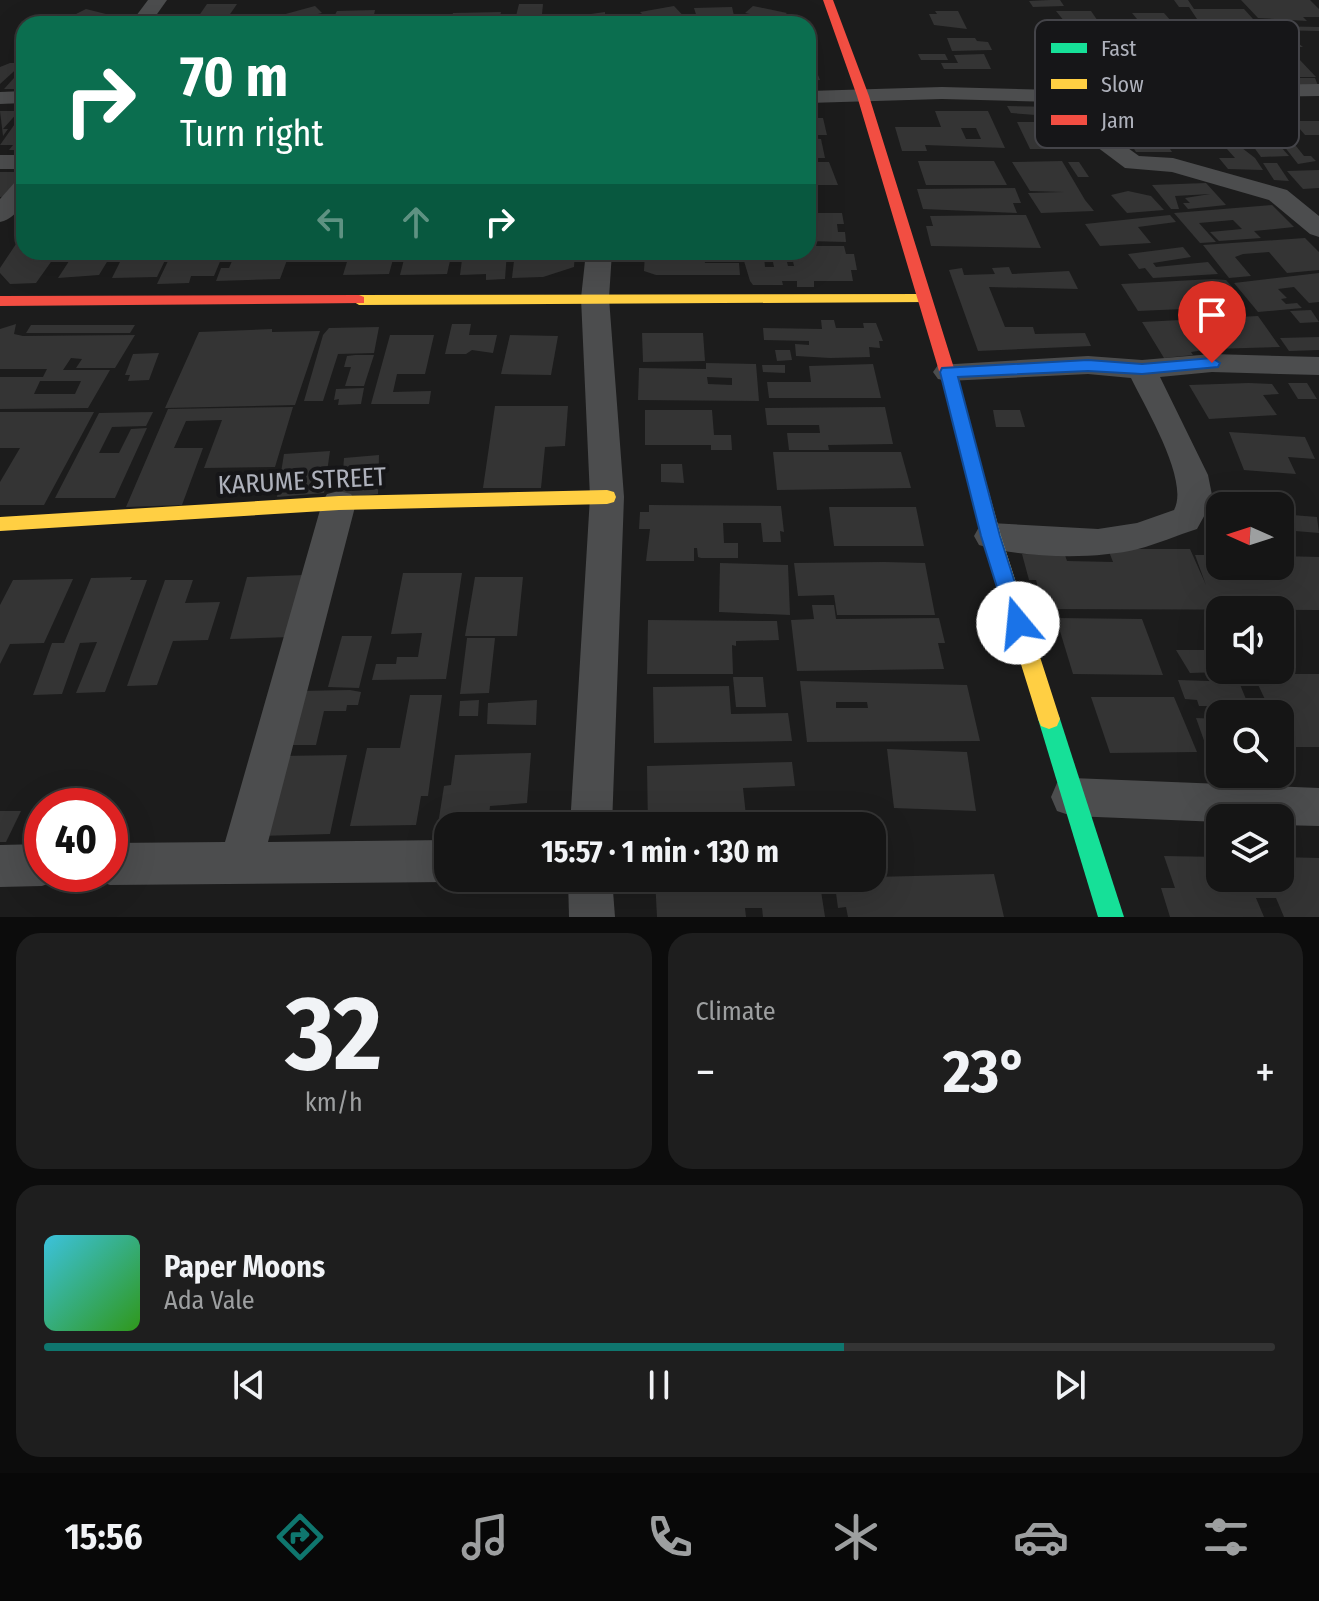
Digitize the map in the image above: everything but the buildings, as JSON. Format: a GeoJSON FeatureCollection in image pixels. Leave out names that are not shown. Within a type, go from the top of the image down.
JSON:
{"type":"FeatureCollection","features":[{"type":"Feature","properties":{"kind":"street"},"geometry":{"type":"LineString","coordinates":[[828,0],[863,96],[948,372],[991,536],[1111,917]]}},
{"type":"Feature","properties":{"kind":"street"},"geometry":{"type":"LineString","coordinates":[[1299,90],[1319,90]]}},
{"type":"Feature","properties":{"kind":"street"},"geometry":{"type":"LineString","coordinates":[[816,97],[942,93],[1035,95]]}},
{"type":"Feature","properties":{"kind":"street"},"geometry":{"type":"LineString","coordinates":[[1113,148],[1133,163],[1173,165],[1278,195],[1319,229]]}},
{"type":"Feature","properties":{"kind":"street"},"geometry":{"type":"LineString","coordinates":[[0,215],[16,196]]}},
{"type":"Feature","properties":{"kind":"street"},"geometry":{"type":"LineString","coordinates":[[592,812],[607,497],[595,298],[598,260]]}},
{"type":"Feature","properties":{"kind":"street"},"geometry":{"type":"LineString","coordinates":[[0,301],[925,299]]}},
{"type":"Feature","properties":{"kind":"street"},"geometry":{"type":"LineString","coordinates":[[948,372],[1088,365],[1142,369],[1212,363],[1319,366]]}},
{"type":"Feature","properties":{"kind":"street"},"geometry":{"type":"LineString","coordinates":[[991,536],[1071,541],[1135,537],[1169,522],[1185,520],[1196,500],[1192,475],[1142,369]]}},
{"type":"Feature","properties":{"kind":"street","name":"KARUME STREET"},"geometry":{"type":"LineString","coordinates":[[0,524],[339,503],[607,497]]}},
{"type":"Feature","properties":{"kind":"street"},"geometry":{"type":"LineString","coordinates":[[241,863],[339,503]]}},
{"type":"Feature","properties":{"kind":"street"},"geometry":{"type":"LineString","coordinates":[[1072,797],[1319,807]]}},
{"type":"Feature","properties":{"kind":"street"},"geometry":{"type":"LineString","coordinates":[[128,864],[434,861]]}},
{"type":"Feature","properties":{"kind":"street"},"geometry":{"type":"LineString","coordinates":[[0,866],[24,865]]}},
{"type":"Feature","properties":{"kind":"street"},"geometry":{"type":"LineString","coordinates":[[591,892],[592,917]]}},
{"type":"Feature","properties":{"kind":"traffic: fast"},"geometry":{"type":"LineString","coordinates":[[1049,719],[1111,917]]}},
{"type":"Feature","properties":{"kind":"traffic: slow"},"geometry":{"type":"LineString","coordinates":[[359,300],[925,299]]}},
{"type":"Feature","properties":{"kind":"traffic: slow"},"geometry":{"type":"LineString","coordinates":[[950,381],[991,536],[1049,719]]}},
{"type":"Feature","properties":{"kind":"traffic: slow"},"geometry":{"type":"LineString","coordinates":[[0,524],[339,503],[607,497]]}},
{"type":"Feature","properties":{"kind":"traffic: jam"},"geometry":{"type":"LineString","coordinates":[[828,0],[863,96],[950,381]]}},
{"type":"Feature","properties":{"kind":"traffic: jam"},"geometry":{"type":"LineString","coordinates":[[0,301],[359,300]]}},
{"type":"Feature","properties":{"kind":"route"},"geometry":{"type":"LineString","coordinates":[[1018,623],[991,536],[948,372],[1088,365],[1142,369],[1212,363]]}}]}
